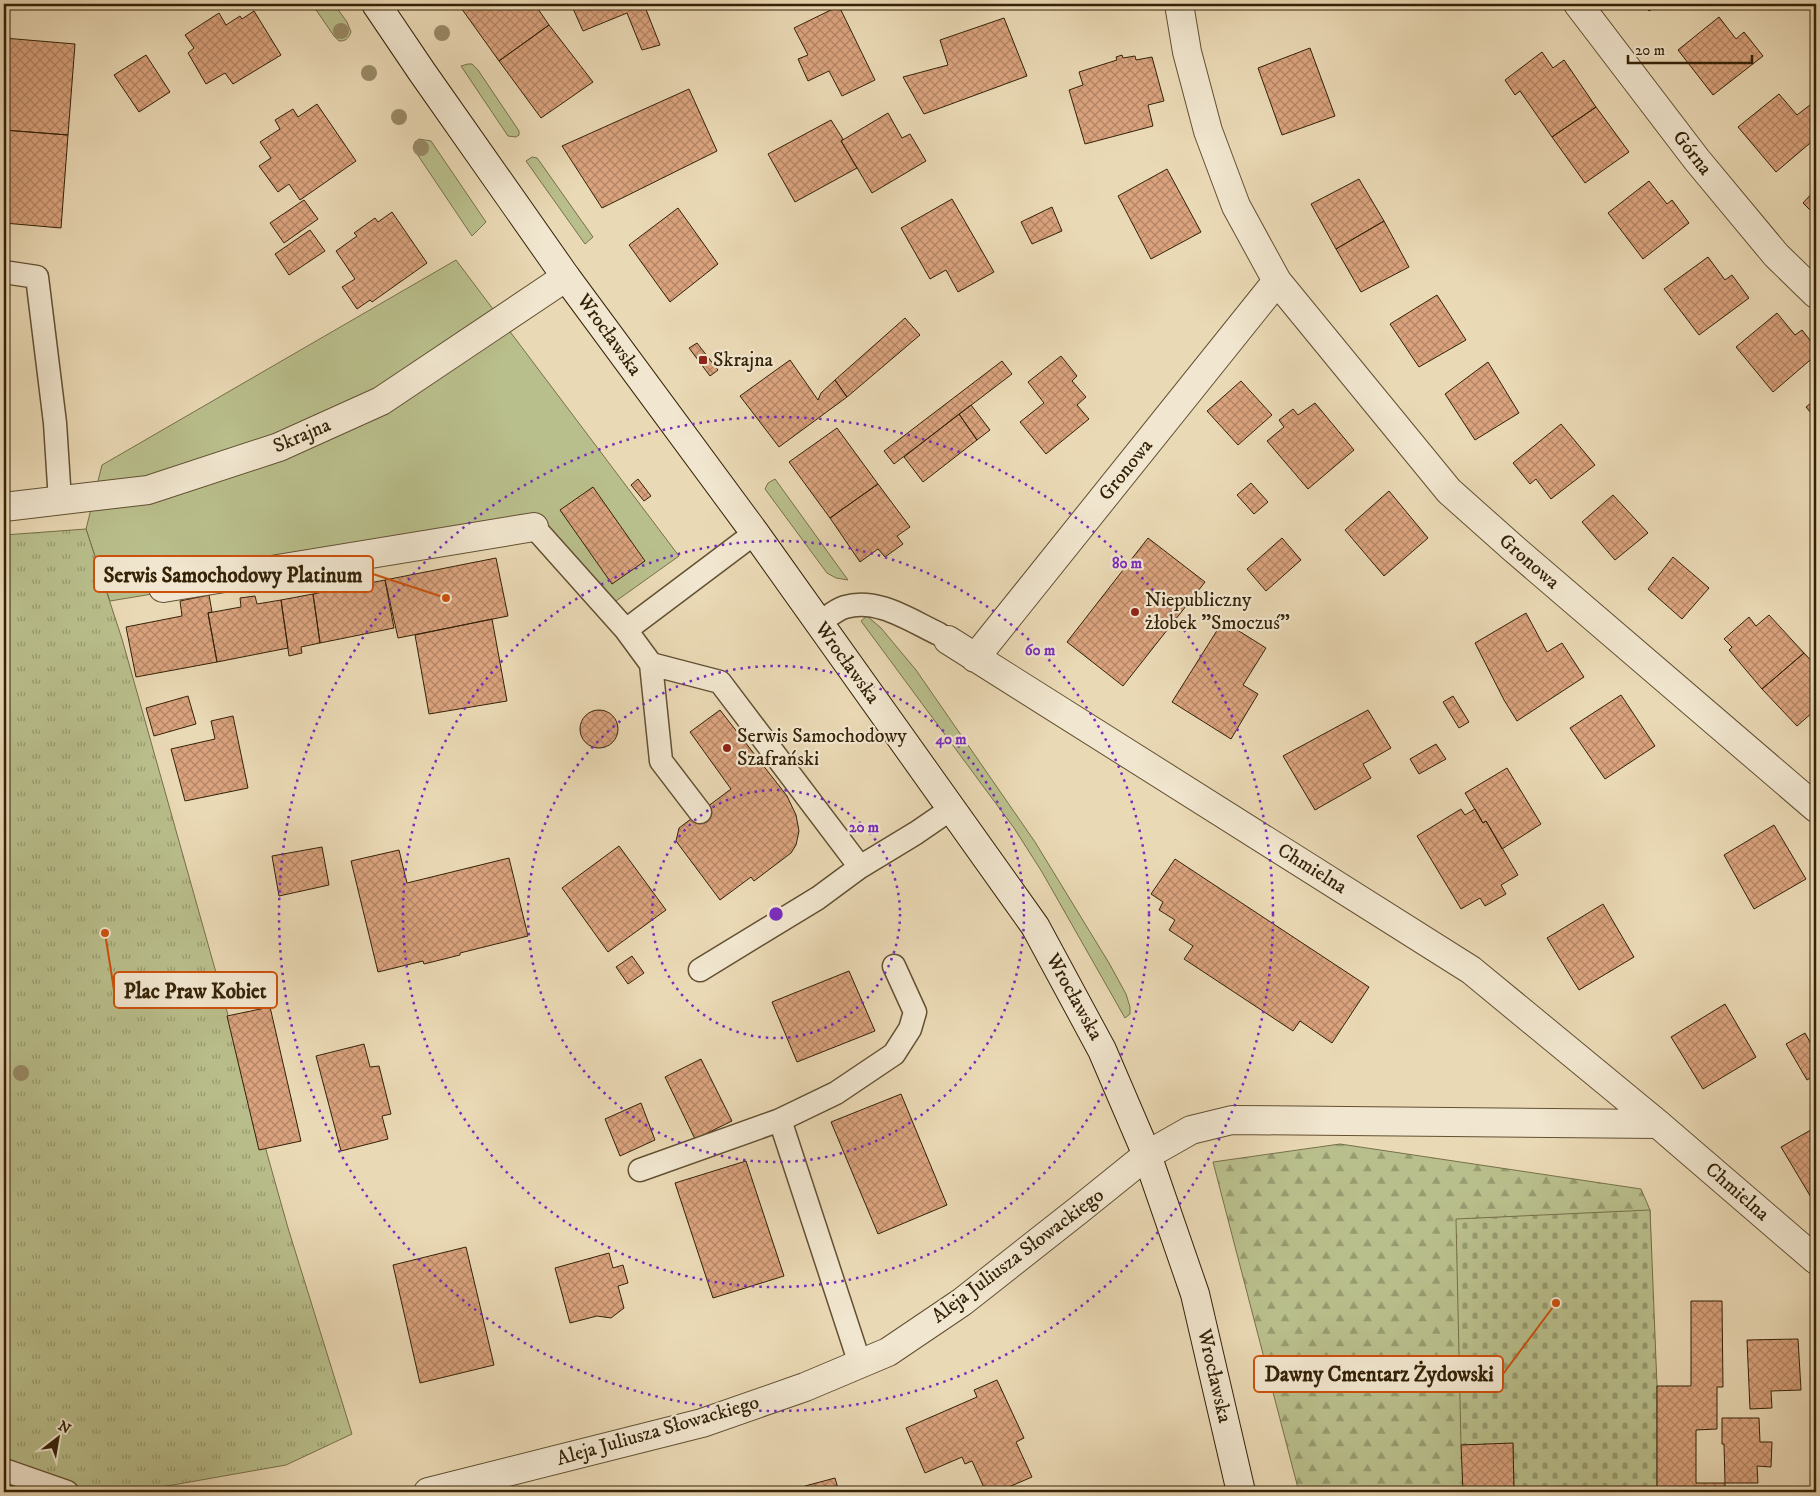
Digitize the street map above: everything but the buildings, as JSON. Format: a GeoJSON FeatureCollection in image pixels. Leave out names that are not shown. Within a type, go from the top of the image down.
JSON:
{"type":"FeatureCollection","features":[{"type":"Feature","properties":{"kind":"street","name":"Wrocławska"},"geometry":{"type":"LineString","coordinates":[[376,4],[566,277],[754,533],[1034,926],[1102,1050],[1147,1155],[1195,1294],[1241,1492]]}},
{"type":"Feature","properties":{"kind":"street","name":"Gronowa"},"geometry":{"type":"LineString","coordinates":[[1179,4],[1187,52],[1208,131],[1236,206],[1277,282],[1449,491],[1816,808]]}},
{"type":"Feature","properties":{"kind":"street","name":"Górna"},"geometry":{"type":"LineString","coordinates":[[1578,4],[1697,160],[1776,255],[1816,294]]}},
{"type":"Feature","properties":{"kind":"street","name":"Skrajna"},"geometry":{"type":"LineString","coordinates":[[4,507],[148,490],[279,447],[381,402],[566,277]]}},
{"type":"Feature","properties":{"kind":"street","name":"Gronowa"},"geometry":{"type":"LineString","coordinates":[[975,658],[1277,282]]}},
{"type":"Feature","properties":{"kind":"street"},"geometry":{"type":"LineString","coordinates":[[163,588],[534,527]]}},
{"type":"Feature","properties":{"kind":"street","name":"Chmielna"},"geometry":{"type":"LineString","coordinates":[[944,637],[1471,970],[1658,1124],[1816,1260]]}},
{"type":"Feature","properties":{"kind":"street"},"geometry":{"type":"LineString","coordinates":[[1147,1155],[1192,1130],[1232,1120],[1658,1124]]}},
{"type":"Feature","properties":{"kind":"street","name":"Aleja Juliusza Słowackiego"},"geometry":{"type":"LineString","coordinates":[[428,1492],[702,1423],[805,1387],[888,1352],[962,1302],[1147,1155]]}},
{"type":"Feature","properties":{"kind":"lane"},"geometry":{"type":"LineString","coordinates":[[4,272],[37,276],[55,423],[60,501]]}},
{"type":"Feature","properties":{"kind":"lane"},"geometry":{"type":"LineString","coordinates":[[534,527],[626,630],[651,664],[662,761],[700,812]]}},
{"type":"Feature","properties":{"kind":"lane"},"geometry":{"type":"LineString","coordinates":[[626,630],[754,533]]}},
{"type":"Feature","properties":{"kind":"lane","name":"Chmielna"},"geometry":{"type":"LineString","coordinates":[[818,623],[843,608],[868,605],[877,606],[894,613],[944,637]]}},
{"type":"Feature","properties":{"kind":"lane"},"geometry":{"type":"LineString","coordinates":[[651,664],[720,682],[860,867]]}},
{"type":"Feature","properties":{"kind":"lane"},"geometry":{"type":"LineString","coordinates":[[700,970],[818,898],[860,867],[951,809]]}},
{"type":"Feature","properties":{"kind":"lane"},"geometry":{"type":"LineString","coordinates":[[640,1170],[780,1120],[836,1093],[894,1054],[910,1029],[915,1012],[894,966]]}},
{"type":"Feature","properties":{"kind":"lane"},"geometry":{"type":"LineString","coordinates":[[780,1120],[860,1364]]}},
{"type":"Feature","properties":{"kind":"lane"},"geometry":{"type":"LineString","coordinates":[[4,1470],[66,1492]]}},
{"type":"Feature","properties":{"kind":"green space"},"geometry":{"type":"Polygon","coordinates":[[[312,4],[334,4],[347,22],[351,32],[348,38],[339,41],[312,4]]]}},
{"type":"Feature","properties":{"kind":"green space"},"geometry":{"type":"Polygon","coordinates":[[[472,64],[478,70],[519,131],[519,135],[516,137],[508,136],[461,66],[472,64]]]}},
{"type":"Feature","properties":{"kind":"green space"},"geometry":{"type":"Polygon","coordinates":[[[419,139],[431,141],[486,222],[472,236],[413,148],[415,142],[419,139]]]}},
{"type":"Feature","properties":{"kind":"green space"},"geometry":{"type":"Polygon","coordinates":[[[532,157],[537,158],[593,237],[585,244],[526,161],[532,157]]]}},
{"type":"Feature","properties":{"kind":"green space"},"geometry":{"type":"Polygon","coordinates":[[[456,260],[679,556],[616,601],[541,530],[110,601],[86,529],[102,465],[456,260]]]}},
{"type":"Feature","properties":{"kind":"green space"},"geometry":{"type":"Polygon","coordinates":[[[775,479],[848,580],[836,578],[827,573],[765,489],[768,483],[775,479]]]}},
{"type":"Feature","properties":{"kind":"green space"},"geometry":{"type":"Polygon","coordinates":[[[86,529],[122,639],[288,1228],[352,1434],[286,1465],[133,1492],[4,1492],[4,535],[86,529]]]}},
{"type":"Feature","properties":{"kind":"green space"},"geometry":{"type":"Polygon","coordinates":[[[867,616],[881,628],[916,670],[1035,842],[1126,994],[1130,1014],[1125,1018],[1042,872],[1014,828],[861,621],[867,616]]]}},
{"type":"Feature","properties":{"kind":"green space"},"geometry":{"type":"Polygon","coordinates":[[[1340,1144],[1641,1189],[1650,1210],[1657,1492],[1299,1492],[1213,1162],[1340,1144]]]}},
{"type":"Feature","properties":{"kind":"green space"},"geometry":{"type":"Polygon","coordinates":[[[1650,1210],[1657,1386],[1657,1492],[1514,1492],[1513,1444],[1461,1445],[1456,1219],[1650,1210]]]}},
{"type":"Feature","properties":{"kind":"place","name":"Skrajna"},"geometry":{"type":"Point","coordinates":[703,360]}},
{"type":"Feature","properties":{"kind":"place","name":"Serwis Samochodowy Platinum"},"geometry":{"type":"Point","coordinates":[446,598]}},
{"type":"Feature","properties":{"kind":"place","name":"Niepubliczny żłobek \"Smoczuś\""},"geometry":{"type":"Point","coordinates":[1135,612]}},
{"type":"Feature","properties":{"kind":"place","name":"Serwis Samochodowy Szafrański"},"geometry":{"type":"Point","coordinates":[727,748]}},
{"type":"Feature","properties":{"kind":"place","name":"Plac Praw Kobiet"},"geometry":{"type":"Point","coordinates":[105,933]}},
{"type":"Feature","properties":{"kind":"place","name":"Dawny Cmentarz Żydowski"},"geometry":{"type":"Point","coordinates":[1556,1303]}}]}
